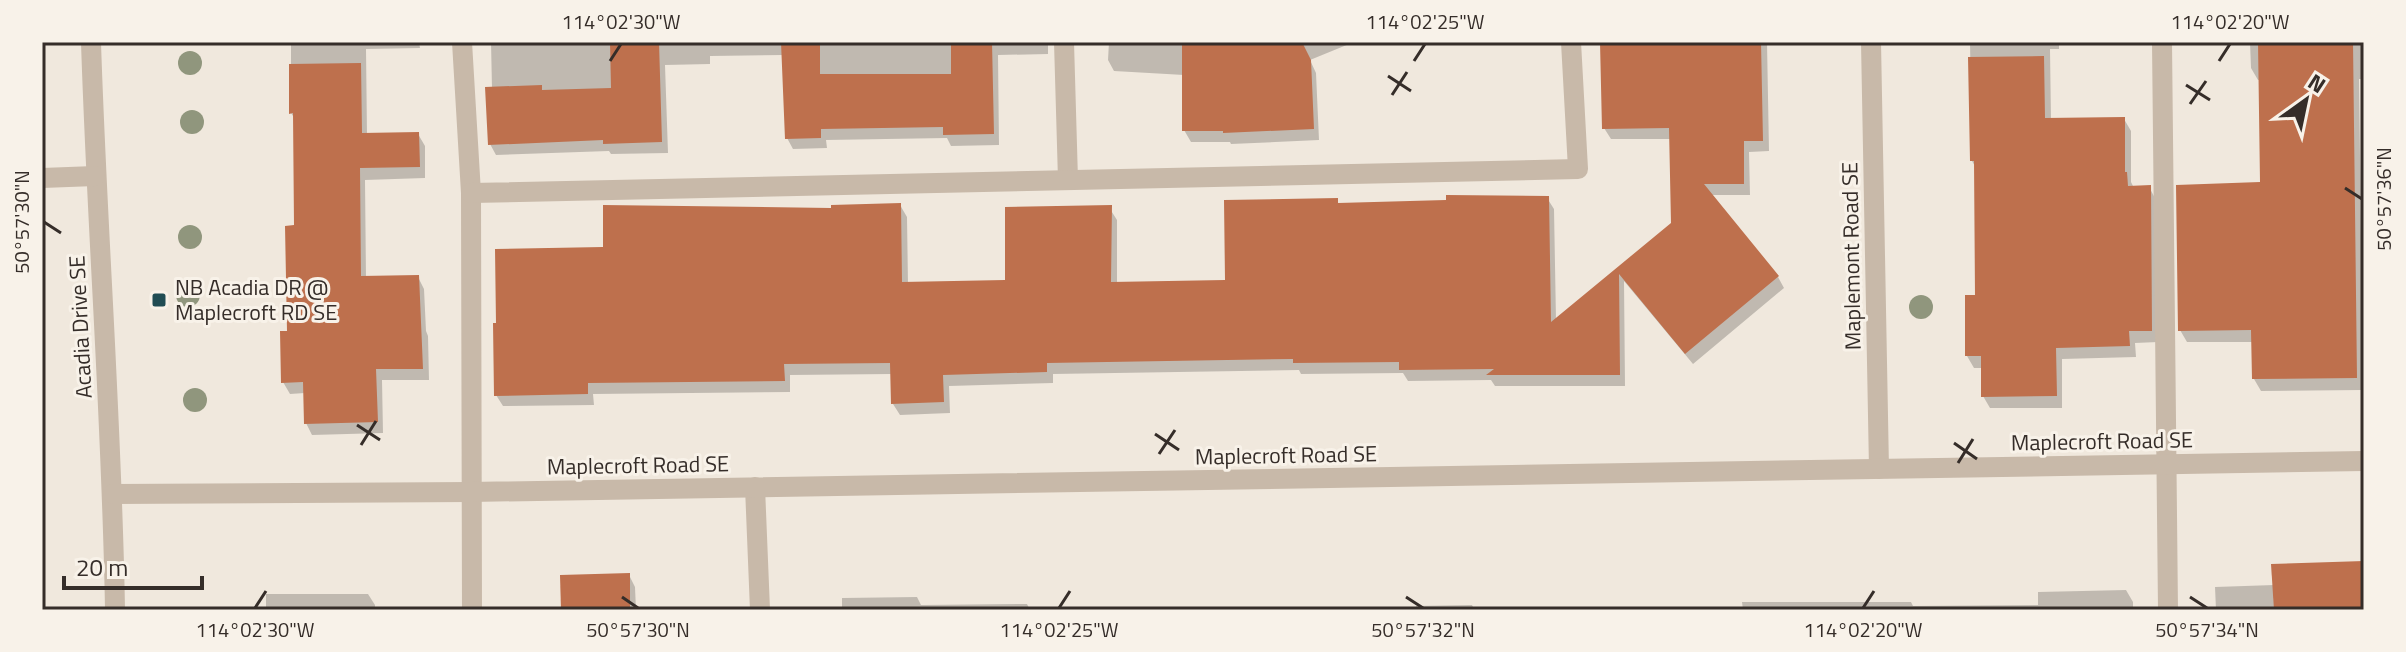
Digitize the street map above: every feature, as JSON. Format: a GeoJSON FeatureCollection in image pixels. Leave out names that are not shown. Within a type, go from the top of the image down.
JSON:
{"type":"FeatureCollection","features":[{"type":"Feature","properties":{"kind":"street","name":"Acadia Drive SE"},"geometry":{"type":"LineString","coordinates":[[91,42],[95,176],[113,494],[115,610]]}},
{"type":"Feature","properties":{"kind":"street"},"geometry":{"type":"LineString","coordinates":[[462,42],[471,193],[472,610]]}},
{"type":"Feature","properties":{"kind":"street"},"geometry":{"type":"LineString","coordinates":[[1064,42],[1068,180]]}},
{"type":"Feature","properties":{"kind":"street"},"geometry":{"type":"LineString","coordinates":[[471,193],[1578,169],[1571,42]]}},
{"type":"Feature","properties":{"kind":"street","name":"Maplemont Road SE"},"geometry":{"type":"LineString","coordinates":[[1871,42],[1879,469]]}},
{"type":"Feature","properties":{"kind":"street"},"geometry":{"type":"LineString","coordinates":[[2162,42],[2168,610]]}},
{"type":"Feature","properties":{"kind":"street"},"geometry":{"type":"LineString","coordinates":[[42,178],[95,176]]}},
{"type":"Feature","properties":{"kind":"street","name":"Maplecroft Road SE"},"geometry":{"type":"LineString","coordinates":[[113,494],[471,492],[2364,461]]}},
{"type":"Feature","properties":{"kind":"street"},"geometry":{"type":"LineString","coordinates":[[755,487],[760,610]]}},
{"type":"Feature","properties":{"kind":"building"},"geometry":{"type":"Polygon","coordinates":[[[610,42],[659,42],[662,142],[603,144],[603,140],[488,145],[485,87],[542,85],[542,90],[611,88],[610,42]]]}},
{"type":"Feature","properties":{"kind":"building"},"geometry":{"type":"Polygon","coordinates":[[[781,42],[820,42],[820,74],[951,74],[951,42],[992,42],[994,134],[943,135],[943,127],[821,129],[821,138],[785,139],[781,42]]]}},
{"type":"Feature","properties":{"kind":"building"},"geometry":{"type":"Polygon","coordinates":[[[1182,42],[1302,42],[1311,60],[1314,129],[1223,133],[1182,131],[1182,42]]]}},
{"type":"Feature","properties":{"kind":"building"},"geometry":{"type":"Polygon","coordinates":[[[1600,42],[1761,42],[1763,141],[1744,141],[1744,184],[1704,184],[1779,276],[1685,354],[1619,274],[1620,375],[1486,375],[1494,369],[1399,370],[1399,362],[1293,363],[1293,359],[1047,363],[1047,372],[943,375],[944,402],[891,404],[890,363],[784,364],[785,381],[588,383],[588,394],[494,396],[495,249],[603,247],[603,205],[831,208],[831,205],[901,203],[902,282],[1005,280],[1005,207],[1112,205],[1111,282],[1225,280],[1224,200],[1338,198],[1338,203],[1446,200],[1446,195],[1549,196],[1551,322],[1671,223],[1669,128],[1602,129],[1600,42]]]}},
{"type":"Feature","properties":{"kind":"building"},"geometry":{"type":"Polygon","coordinates":[[[2258,42],[2353,42],[2357,378],[2252,379],[2251,330],[2178,331],[2176,185],[2260,182],[2258,42]]]}},
{"type":"Feature","properties":{"kind":"building"},"geometry":{"type":"Polygon","coordinates":[[[2044,56],[2045,118],[2125,117],[2128,186],[2151,185],[2152,331],[2129,331],[2130,346],[2056,348],[2057,396],[1981,397],[1981,356],[1965,356],[1965,295],[1975,295],[1974,161],[1970,161],[1968,57],[2044,56]]]}},
{"type":"Feature","properties":{"kind":"building"},"geometry":{"type":"Polygon","coordinates":[[[361,63],[362,133],[419,132],[420,167],[360,168],[361,276],[419,275],[423,369],[376,369],[378,422],[304,424],[303,382],[281,383],[280,331],[287,331],[285,226],[294,225],[293,113],[289,114],[289,64],[361,63]]]}},
{"type":"Feature","properties":{"kind":"building"},"geometry":{"type":"Polygon","coordinates":[[[2364,561],[2364,610],[2274,610],[2271,564],[2364,561]]]}},
{"type":"Feature","properties":{"kind":"building"},"geometry":{"type":"Polygon","coordinates":[[[630,573],[630,610],[561,610],[560,575],[630,573]]]}},
{"type":"Feature","properties":{"kind":"place","name":"NB Acadia DR @ Maplecroft RD SE"},"geometry":{"type":"Point","coordinates":[159,300]}}]}
